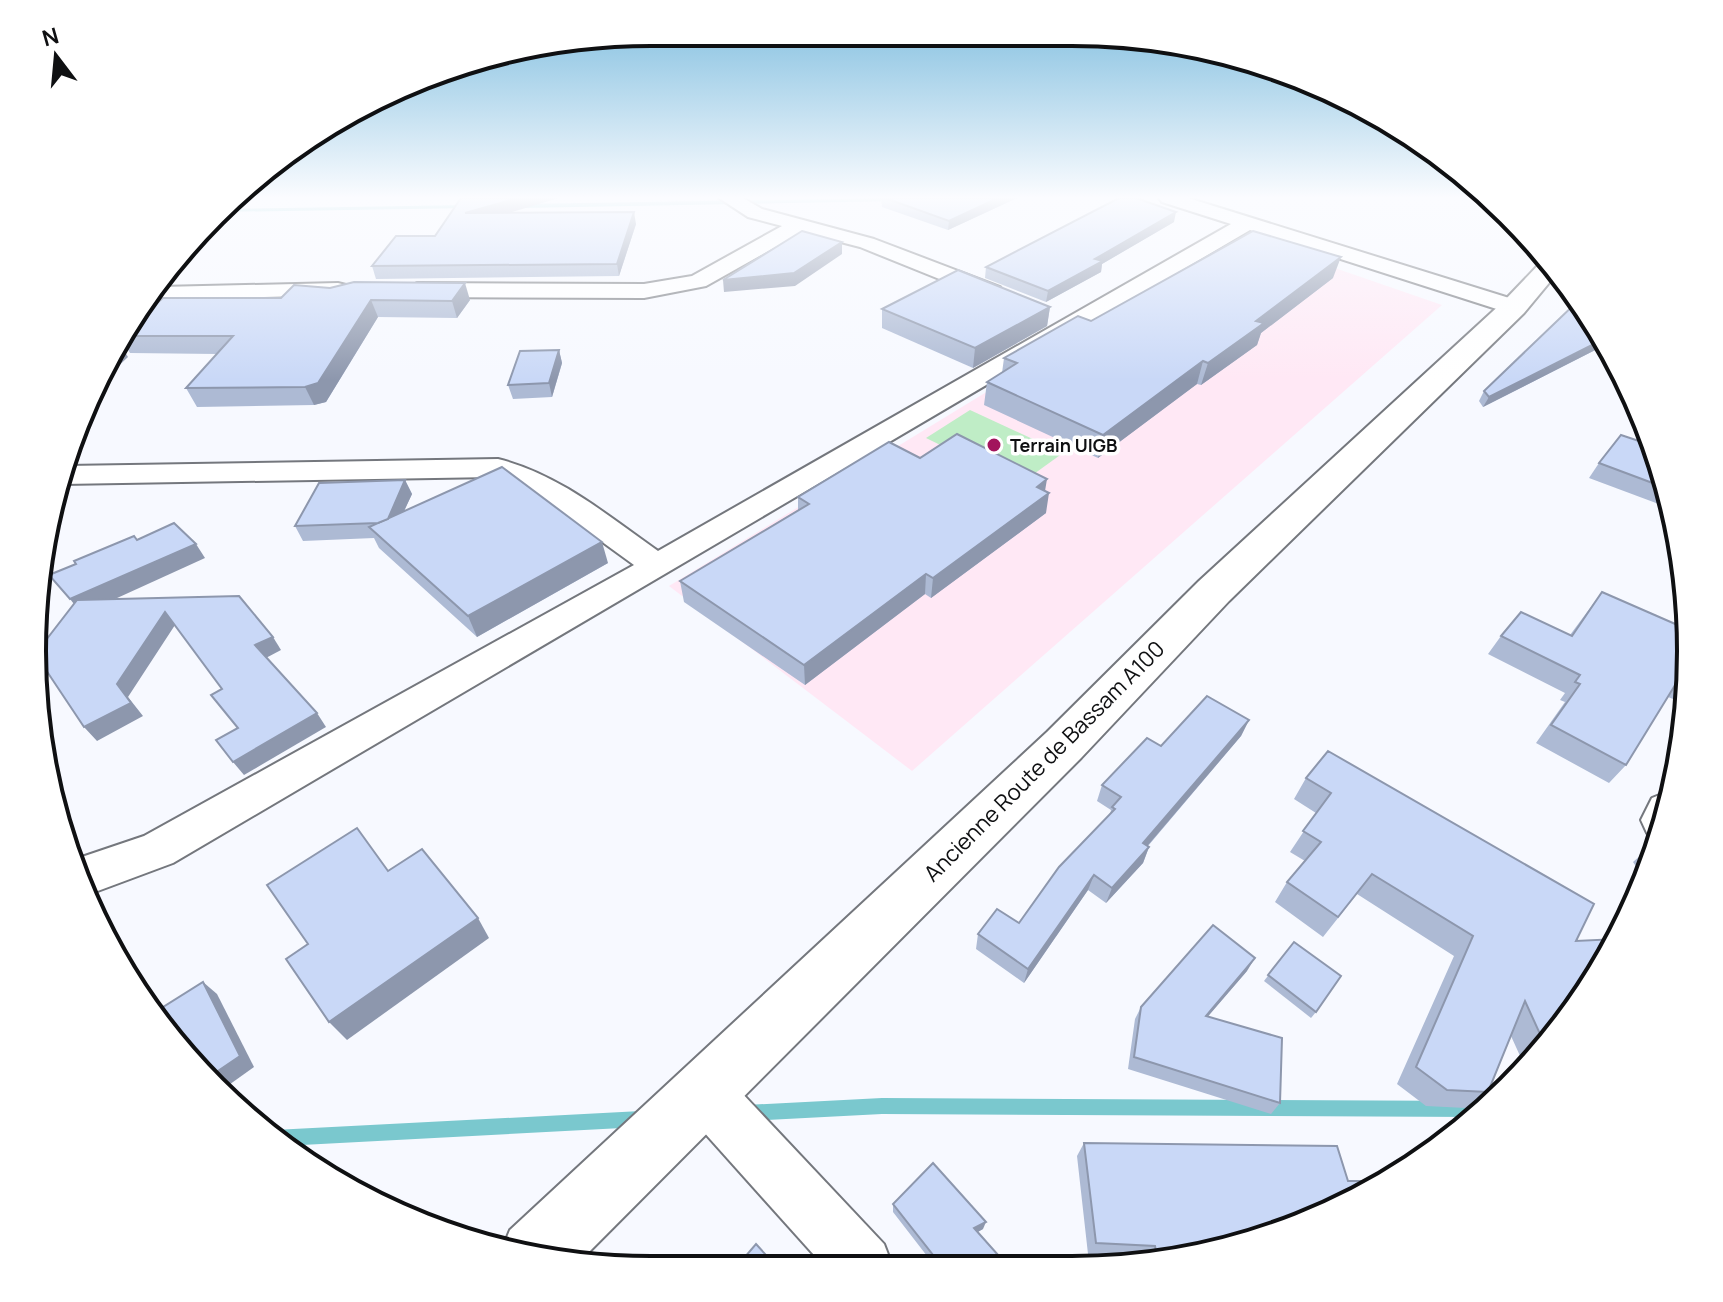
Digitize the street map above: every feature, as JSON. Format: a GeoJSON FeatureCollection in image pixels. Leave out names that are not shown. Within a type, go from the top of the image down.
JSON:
{"type":"FeatureCollection","features":[{"type":"Feature","properties":{"kind":"main road","name":"Ancienne Route de Bassam A100"},"geometry":{"type":"LineString","coordinates":[[544,1246],[1064,745],[1214,591],[1514,307],[1544,273]]}},
{"type":"Feature","properties":{"kind":"street"},"geometry":{"type":"LineString","coordinates":[[389,289],[644,291],[698,281],[738,259]]}},
{"type":"Feature","properties":{"kind":"street"},"geometry":{"type":"LineString","coordinates":[[908,259],[1019,302]]}},
{"type":"Feature","properties":{"kind":"street"},"geometry":{"type":"LineString","coordinates":[[89,875],[158,850],[657,566],[1059,317],[1175,259]]}},
{"type":"Feature","properties":{"kind":"street"},"geometry":{"type":"LineString","coordinates":[[1361,259],[1514,307]]}},
{"type":"Feature","properties":{"kind":"street"},"geometry":{"type":"LineString","coordinates":[[163,294],[357,290]]}},
{"type":"Feature","properties":{"kind":"street"},"geometry":{"type":"LineString","coordinates":[[73,475],[498,468],[528,477],[553,492],[657,566]]}},
{"type":"Feature","properties":{"kind":"street"},"geometry":{"type":"LineString","coordinates":[[704,1092],[855,1256]]}},
{"type":"Feature","properties":{"kind":"shaded area"},"geometry":{"type":"Polygon","coordinates":[[[1205,259],[1308,259],[1442,305],[912,771],[669,586],[1205,259]]]}},
{"type":"Feature","properties":{"kind":"green space","name":"Terrain UIGB"},"geometry":{"type":"Polygon","coordinates":[[[970,410],[1063,453],[1020,484],[926,438],[970,410]]]}},
{"type":"Feature","properties":{"kind":"building"},"geometry":{"type":"Polygon","coordinates":[[[378,259],[619,259],[617,264],[372,266],[378,259]]]}},
{"type":"Feature","properties":{"kind":"building"},"geometry":{"type":"Polygon","coordinates":[[[757,259],[816,259],[794,273],[723,280],[757,259]]]}},
{"type":"Feature","properties":{"kind":"building"},"geometry":{"type":"Polygon","coordinates":[[[1002,259],[1103,261],[1048,291],[986,267],[1002,259]]]}},
{"type":"Feature","properties":{"kind":"building"},"geometry":{"type":"Polygon","coordinates":[[[1203,259],[1339,259],[1256,321],[1264,323],[1208,363],[1203,361],[1103,435],[987,382],[1017,363],[1004,358],[1078,316],[1091,321],[1203,259]]]}},
{"type":"Feature","properties":{"kind":"building"},"geometry":{"type":"Polygon","coordinates":[[[958,270],[1050,307],[975,348],[882,309],[958,270]]]}},
{"type":"Feature","properties":{"kind":"building"},"geometry":{"type":"Polygon","coordinates":[[[354,282],[465,283],[452,301],[371,300],[318,383],[305,387],[186,388],[233,336],[135,336],[163,298],[281,298],[294,285],[330,288],[354,282]]]}},
{"type":"Feature","properties":{"kind":"building"},"geometry":{"type":"Polygon","coordinates":[[[1570,308],[1593,344],[1489,397],[1484,391],[1570,308]]]}},
{"type":"Feature","properties":{"kind":"building"},"geometry":{"type":"Polygon","coordinates":[[[559,350],[549,383],[508,385],[520,351],[559,350]]]}},
{"type":"Feature","properties":{"kind":"building"},"geometry":{"type":"Polygon","coordinates":[[[957,434],[1047,479],[1037,487],[1049,493],[933,578],[926,574],[804,665],[680,581],[809,504],[798,497],[889,442],[920,458],[957,434]]]}},
{"type":"Feature","properties":{"kind":"building"},"geometry":{"type":"Polygon","coordinates":[[[1621,435],[1639,441],[1653,483],[1599,463],[1621,435]]]}},
{"type":"Feature","properties":{"kind":"building"},"geometry":{"type":"Polygon","coordinates":[[[502,467],[602,542],[468,616],[369,527],[502,467]]]}},
{"type":"Feature","properties":{"kind":"building"},"geometry":{"type":"Polygon","coordinates":[[[405,480],[388,519],[378,523],[295,526],[319,483],[405,480]]]}},
{"type":"Feature","properties":{"kind":"building"},"geometry":{"type":"Polygon","coordinates":[[[174,523],[196,544],[70,599],[51,577],[76,564],[74,561],[134,536],[137,540],[174,523]]]}},
{"type":"Feature","properties":{"kind":"building"},"geometry":{"type":"Polygon","coordinates":[[[1602,592],[1676,624],[1676,683],[1626,765],[1551,725],[1580,684],[1575,682],[1580,675],[1501,636],[1521,612],[1572,636],[1602,592]]]}},
{"type":"Feature","properties":{"kind":"building"},"geometry":{"type":"Polygon","coordinates":[[[239,596],[273,637],[255,645],[317,713],[233,762],[216,740],[238,728],[211,695],[222,689],[165,612],[117,684],[131,703],[84,727],[46,671],[46,640],[77,600],[239,596]]]}},
{"type":"Feature","properties":{"kind":"building"},"geometry":{"type":"Polygon","coordinates":[[[1207,696],[1249,720],[1143,843],[1149,847],[1112,888],[1094,875],[1028,969],[978,934],[997,909],[1019,923],[1059,867],[1115,809],[1112,807],[1121,797],[1102,785],[1147,738],[1161,746],[1207,696]]]}},
{"type":"Feature","properties":{"kind":"building"},"geometry":{"type":"Polygon","coordinates":[[[1328,751],[1594,904],[1576,941],[1604,940],[1596,954],[1540,1034],[1525,1001],[1486,1092],[1447,1090],[1416,1067],[1473,936],[1372,874],[1338,917],[1287,882],[1321,842],[1303,831],[1331,793],[1306,778],[1328,751]]]}},
{"type":"Feature","properties":{"kind":"building"},"geometry":{"type":"Polygon","coordinates":[[[357,828],[388,871],[422,849],[478,918],[329,1022],[286,959],[308,944],[267,885],[357,828]]]}},
{"type":"Feature","properties":{"kind":"building"},"geometry":{"type":"Polygon","coordinates":[[[1213,925],[1255,958],[1206,1016],[1282,1038],[1280,1103],[1134,1057],[1141,1007],[1213,925]]]}},
{"type":"Feature","properties":{"kind":"building"},"geometry":{"type":"Polygon","coordinates":[[[1294,942],[1341,976],[1316,1012],[1268,975],[1294,942]]]}},
{"type":"Feature","properties":{"kind":"building"},"geometry":{"type":"Polygon","coordinates":[[[203,982],[240,1056],[216,1072],[163,1007],[203,982]]]}},
{"type":"Feature","properties":{"kind":"building"},"geometry":{"type":"Polygon","coordinates":[[[1084,1143],[1337,1146],[1348,1181],[1363,1181],[1304,1210],[1229,1235],[1156,1250],[1155,1246],[1096,1243],[1084,1143]]]}},
{"type":"Feature","properties":{"kind":"building"},"geometry":{"type":"Polygon","coordinates":[[[933,1163],[986,1222],[974,1228],[999,1256],[934,1256],[893,1204],[933,1163]]]}},
{"type":"Feature","properties":{"kind":"building"},"geometry":{"type":"Polygon","coordinates":[[[756,1244],[767,1256],[746,1256],[756,1244]]]}},
{"type":"Feature","properties":{"kind":"waterway"},"geometry":{"type":"LineString","coordinates":[[746,1113],[882,1106],[1467,1109]]}},
{"type":"Feature","properties":{"kind":"waterway"},"geometry":{"type":"LineString","coordinates":[[291,1137],[641,1119]]}},
{"type":"Feature","properties":{"kind":"place","name":"Terrain UIGB"},"geometry":{"type":"Point","coordinates":[994,445]}}]}
